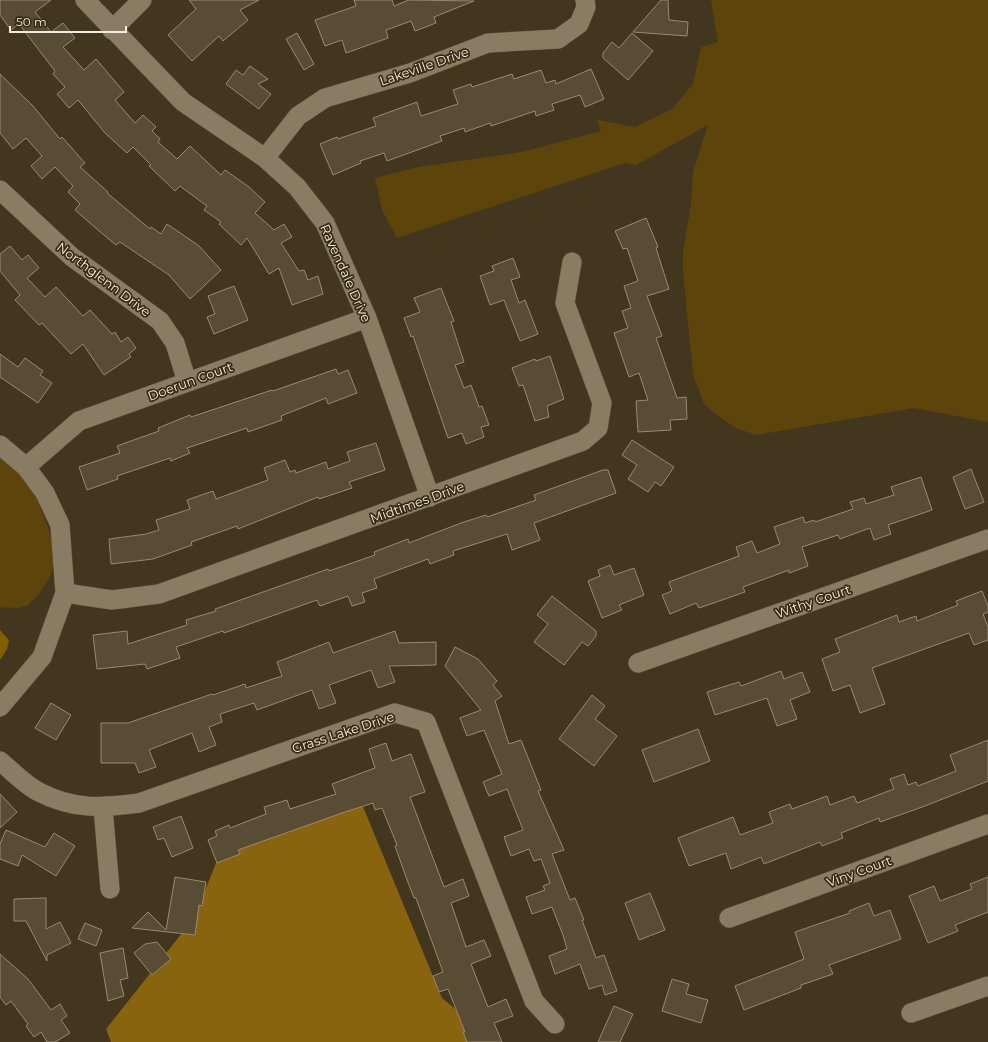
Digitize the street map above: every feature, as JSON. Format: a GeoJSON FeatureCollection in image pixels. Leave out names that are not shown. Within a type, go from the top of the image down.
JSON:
{"type":"FeatureCollection","features":[{"type":"Feature","properties":{"kind":"street","name":"Ravendale Drive"},"geometry":{"type":"LineString","coordinates":[[85,0],[112,30],[183,102],[265,158],[297,188],[325,223],[367,318],[430,497]]}},
{"type":"Feature","properties":{"kind":"street"},"geometry":{"type":"LineString","coordinates":[[112,30],[142,0]]}},
{"type":"Feature","properties":{"kind":"street","name":"Lakeville Drive"},"geometry":{"type":"LineString","coordinates":[[265,158],[298,116],[325,98],[410,73],[488,43],[558,39],[580,24],[586,7],[585,0]]}},
{"type":"Feature","properties":{"kind":"street","name":"Northglenn Drive"},"geometry":{"type":"LineString","coordinates":[[0,190],[72,257],[160,321],[174,343],[187,382]]}},
{"type":"Feature","properties":{"kind":"street","name":"Midtimes Drive"},"geometry":{"type":"LineString","coordinates":[[65,593],[112,600],[159,594],[583,441],[598,428],[602,403],[565,303],[572,262]]}},
{"type":"Feature","properties":{"kind":"street","name":"Doerun Court"},"geometry":{"type":"LineString","coordinates":[[26,466],[79,421],[367,318]]}},
{"type":"Feature","properties":{"kind":"street"},"geometry":{"type":"LineString","coordinates":[[0,445],[26,466],[46,493],[60,526],[65,593],[42,657],[0,707]]}},
{"type":"Feature","properties":{"kind":"street","name":"Withy Court"},"geometry":{"type":"LineString","coordinates":[[638,663],[988,539]]}},
{"type":"Feature","properties":{"kind":"street","name":"Grass Lake Drive"},"geometry":{"type":"LineString","coordinates":[[0,761],[38,792],[70,804],[103,808],[139,803],[395,713],[426,722],[534,1000],[555,1024]]}},
{"type":"Feature","properties":{"kind":"street"},"geometry":{"type":"LineString","coordinates":[[103,808],[110,889]]}},
{"type":"Feature","properties":{"kind":"street","name":"Viny Court"},"geometry":{"type":"LineString","coordinates":[[729,918],[988,824]]}},
{"type":"Feature","properties":{"kind":"street"},"geometry":{"type":"LineString","coordinates":[[911,1013],[988,986]]}},
{"type":"Feature","properties":{"kind":"shaded area"},"geometry":{"type":"Polygon","coordinates":[[[711,0],[988,0],[988,422],[914,408],[756,435],[736,428],[704,404],[693,374],[683,272],[683,252],[691,204],[693,172],[708,125],[636,165],[625,163],[397,238],[382,210],[375,178],[418,167],[522,152],[601,131],[597,120],[635,127],[672,109],[693,84],[701,47],[718,42],[711,0]]]}},
{"type":"Feature","properties":{"kind":"shaded area"},"geometry":{"type":"Polygon","coordinates":[[[0,456],[21,473],[34,491],[53,541],[55,563],[48,581],[37,596],[27,606],[19,608],[0,607],[0,456]]]}},
{"type":"Feature","properties":{"kind":"shaded area"},"geometry":{"type":"Polygon","coordinates":[[[0,630],[9,640],[7,649],[0,660],[0,630]]]}},
{"type":"Feature","properties":{"kind":"shaded area"},"geometry":{"type":"Polygon","coordinates":[[[359,797],[442,998],[496,1042],[111,1042],[106,1029],[194,918],[230,828],[359,797]]]}},
{"type":"Feature","properties":{"kind":"building"},"geometry":{"type":"Polygon","coordinates":[[[0,0],[51,0],[35,12],[51,32],[63,23],[75,38],[63,47],[84,70],[96,59],[124,92],[115,100],[135,123],[143,115],[156,127],[152,131],[160,139],[158,142],[177,159],[190,146],[221,175],[225,170],[249,187],[265,202],[255,213],[274,230],[284,224],[292,237],[281,243],[299,271],[304,270],[308,280],[318,276],[323,294],[292,305],[279,268],[269,274],[247,238],[241,245],[219,224],[221,222],[204,210],[207,206],[180,186],[175,191],[149,166],[151,165],[133,147],[127,153],[105,133],[78,100],[69,108],[57,94],[65,87],[53,74],[55,71],[19,24],[11,30],[0,15],[0,0]]]}},
{"type":"Feature","properties":{"kind":"building"},"geometry":{"type":"Polygon","coordinates":[[[189,0],[259,0],[240,10],[248,20],[223,41],[219,36],[192,61],[168,35],[196,9],[189,0]]]}},
{"type":"Feature","properties":{"kind":"building"},"geometry":{"type":"Polygon","coordinates":[[[354,0],[392,0],[394,6],[409,0],[474,1],[434,17],[436,23],[415,31],[411,21],[386,30],[388,38],[346,53],[342,40],[325,46],[315,20],[356,6],[354,0]]]}},
{"type":"Feature","properties":{"kind":"building"},"geometry":{"type":"Polygon","coordinates":[[[661,0],[668,0],[669,20],[688,22],[687,36],[633,32],[661,0]]]}},
{"type":"Feature","properties":{"kind":"building"},"geometry":{"type":"Polygon","coordinates":[[[297,33],[314,64],[304,70],[286,39],[297,33]]]}},
{"type":"Feature","properties":{"kind":"building"},"geometry":{"type":"Polygon","coordinates":[[[632,33],[653,51],[628,80],[603,58],[603,53],[612,42],[619,48],[632,33]]]}},
{"type":"Feature","properties":{"kind":"building"},"geometry":{"type":"Polygon","coordinates":[[[250,66],[268,79],[258,84],[271,94],[259,109],[226,84],[236,70],[243,75],[250,66]]]}},
{"type":"Feature","properties":{"kind":"building"},"geometry":{"type":"Polygon","coordinates":[[[591,69],[604,99],[585,107],[580,95],[552,104],[554,110],[536,116],[535,111],[491,126],[490,123],[465,132],[464,128],[440,136],[442,141],[387,161],[384,153],[360,161],[361,163],[333,175],[320,144],[337,137],[338,139],[376,126],[373,118],[417,102],[421,116],[458,104],[453,90],[471,84],[472,87],[512,74],[514,79],[541,70],[546,83],[555,80],[556,84],[591,69]]]}},
{"type":"Feature","properties":{"kind":"building"},"geometry":{"type":"Polygon","coordinates":[[[0,74],[33,106],[60,139],[62,137],[85,163],[80,167],[108,192],[107,193],[150,229],[151,227],[161,234],[167,224],[198,245],[221,270],[190,299],[169,275],[120,242],[116,245],[75,210],[80,204],[68,192],[73,186],[55,167],[42,179],[31,166],[42,156],[26,138],[13,149],[0,133],[0,74]]]}},
{"type":"Feature","properties":{"kind":"building"},"geometry":{"type":"Polygon","coordinates":[[[646,218],[658,247],[656,248],[669,289],[647,296],[662,336],[656,338],[677,398],[686,397],[687,419],[670,420],[671,430],[638,432],[636,401],[648,400],[639,373],[629,377],[614,333],[628,328],[622,311],[631,308],[624,286],[638,281],[627,248],[623,249],[615,231],[646,218]]]}},
{"type":"Feature","properties":{"kind":"building"},"geometry":{"type":"Polygon","coordinates":[[[10,246],[22,260],[28,255],[39,268],[27,278],[45,297],[56,287],[83,316],[90,310],[112,334],[115,332],[121,342],[128,337],[136,348],[129,354],[131,357],[104,375],[83,344],[71,354],[42,323],[39,325],[15,300],[20,295],[0,271],[0,254],[10,246]]]}},
{"type":"Feature","properties":{"kind":"building"},"geometry":{"type":"Polygon","coordinates":[[[513,258],[520,277],[511,280],[519,303],[525,300],[538,334],[520,341],[504,300],[490,305],[480,276],[494,271],[492,266],[513,258]]]}},
{"type":"Feature","properties":{"kind":"building"},"geometry":{"type":"Polygon","coordinates":[[[234,286],[248,320],[214,334],[207,317],[215,314],[208,296],[234,286]]]}},
{"type":"Feature","properties":{"kind":"building"},"geometry":{"type":"Polygon","coordinates":[[[441,288],[454,321],[451,322],[464,362],[455,365],[464,388],[471,385],[479,407],[482,406],[489,425],[481,427],[484,437],[466,444],[462,433],[448,438],[413,336],[411,337],[404,318],[420,312],[414,298],[441,288]]]}},
{"type":"Feature","properties":{"kind":"building"},"geometry":{"type":"Polygon","coordinates":[[[0,354],[18,367],[25,358],[43,371],[40,375],[52,383],[38,403],[0,377],[0,354]]]}},
{"type":"Feature","properties":{"kind":"building"},"geometry":{"type":"Polygon","coordinates":[[[550,356],[564,399],[547,406],[549,417],[535,421],[523,385],[519,386],[512,368],[535,359],[536,361],[550,356]]]}},
{"type":"Feature","properties":{"kind":"building"},"geometry":{"type":"Polygon","coordinates":[[[336,369],[338,374],[348,370],[357,393],[328,404],[326,398],[281,416],[282,420],[248,432],[247,428],[187,448],[190,453],[171,461],[170,458],[117,476],[118,479],[87,490],[79,467],[120,453],[117,446],[159,431],[158,428],[190,415],[191,417],[336,369]]]}},
{"type":"Feature","properties":{"kind":"building"},"geometry":{"type":"Polygon","coordinates":[[[632,440],[674,467],[661,486],[655,482],[648,492],[628,479],[637,465],[622,455],[632,440]]]}},
{"type":"Feature","properties":{"kind":"building"},"geometry":{"type":"Polygon","coordinates":[[[376,443],[385,470],[349,482],[352,488],[319,499],[318,497],[238,529],[237,526],[191,542],[192,545],[153,559],[111,564],[109,539],[146,534],[159,530],[156,520],[190,509],[187,500],[213,491],[216,499],[268,480],[264,468],[285,460],[290,472],[295,470],[296,473],[326,462],[328,469],[350,461],[347,452],[376,443]]]}},
{"type":"Feature","properties":{"kind":"building"},"geometry":{"type":"Polygon","coordinates":[[[971,469],[984,502],[965,509],[953,477],[971,469]]]}},
{"type":"Feature","properties":{"kind":"building"},"geometry":{"type":"Polygon","coordinates":[[[603,470],[608,470],[616,493],[534,523],[540,540],[512,550],[507,534],[453,551],[454,555],[430,564],[428,559],[374,579],[377,588],[362,593],[365,602],[352,606],[348,596],[320,606],[317,600],[224,633],[223,631],[176,647],[180,658],[147,669],[145,664],[97,669],[93,635],[127,631],[128,644],[187,625],[186,620],[216,611],[215,609],[328,569],[329,571],[375,555],[374,552],[408,539],[409,543],[461,523],[486,515],[487,517],[536,500],[534,495],[603,470]]]}},
{"type":"Feature","properties":{"kind":"building"},"geometry":{"type":"Polygon","coordinates":[[[921,477],[932,510],[888,525],[891,534],[874,540],[870,528],[840,539],[838,535],[802,547],[808,566],[789,573],[789,570],[743,587],[745,592],[699,608],[696,603],[670,614],[662,595],[672,591],[669,582],[739,556],[736,547],[752,541],[757,553],[780,544],[774,527],[803,517],[805,523],[814,520],[815,522],[853,509],[850,502],[864,498],[866,504],[894,495],[891,487],[921,477]]]}},
{"type":"Feature","properties":{"kind":"building"},"geometry":{"type":"Polygon","coordinates":[[[610,565],[614,575],[634,568],[644,595],[619,605],[622,610],[602,618],[588,581],[600,576],[598,570],[610,565]]]}},
{"type":"Feature","properties":{"kind":"building"},"geometry":{"type":"Polygon","coordinates":[[[982,591],[988,606],[988,612],[983,614],[988,627],[988,640],[974,645],[969,633],[872,668],[885,704],[860,713],[850,685],[833,691],[822,659],[840,652],[835,639],[897,615],[899,622],[916,616],[917,621],[958,605],[956,601],[982,591]]]}},
{"type":"Feature","properties":{"kind":"building"},"geometry":{"type":"Polygon","coordinates":[[[552,596],[596,631],[596,636],[588,646],[582,642],[564,665],[534,642],[548,624],[537,615],[552,596]]]}},
{"type":"Feature","properties":{"kind":"building"},"geometry":{"type":"Polygon","coordinates":[[[395,631],[399,643],[436,642],[436,665],[389,666],[395,682],[378,688],[371,670],[329,685],[336,703],[319,709],[312,690],[257,710],[254,703],[220,714],[222,722],[209,727],[216,745],[199,752],[192,733],[149,750],[156,767],[139,773],[135,763],[101,763],[101,723],[128,723],[245,684],[246,688],[282,676],[277,662],[329,642],[333,653],[395,631]]]}},
{"type":"Feature","properties":{"kind":"building"},"geometry":{"type":"Polygon","coordinates":[[[455,647],[478,659],[497,681],[493,685],[502,696],[495,701],[509,744],[521,740],[541,790],[538,791],[564,850],[552,854],[570,900],[575,898],[584,920],[582,920],[596,958],[604,955],[617,991],[605,995],[602,985],[589,989],[580,964],[555,974],[549,956],[567,949],[563,935],[552,907],[532,914],[526,897],[545,890],[543,886],[550,883],[541,859],[534,861],[529,849],[511,856],[504,837],[523,830],[507,789],[489,796],[483,782],[502,774],[484,730],[467,736],[460,718],[481,710],[445,666],[455,647]]]}},
{"type":"Feature","properties":{"kind":"building"},"geometry":{"type":"Polygon","coordinates":[[[781,671],[784,679],[802,672],[810,692],[790,700],[797,719],[777,726],[767,698],[715,715],[707,692],[739,682],[741,686],[781,671]]]}},
{"type":"Feature","properties":{"kind":"building"},"geometry":{"type":"Polygon","coordinates":[[[592,695],[605,706],[595,719],[617,736],[594,766],[559,739],[592,695]]]}},
{"type":"Feature","properties":{"kind":"building"},"geometry":{"type":"Polygon","coordinates":[[[51,703],[71,715],[56,740],[35,728],[51,703]]]}},
{"type":"Feature","properties":{"kind":"building"},"geometry":{"type":"Polygon","coordinates":[[[698,729],[710,761],[654,782],[642,750],[698,729]]]}},
{"type":"Feature","properties":{"kind":"building"},"geometry":{"type":"Polygon","coordinates":[[[988,740],[988,781],[880,822],[879,818],[841,833],[843,838],[822,846],[820,842],[764,864],[761,857],[731,869],[726,853],[689,866],[678,838],[733,817],[740,835],[773,823],[769,812],[790,804],[792,809],[827,796],[830,805],[854,796],[857,803],[894,789],[890,779],[904,774],[908,785],[916,782],[918,786],[956,771],[950,755],[988,740]]]}},
{"type":"Feature","properties":{"kind":"building"},"geometry":{"type":"Polygon","coordinates":[[[386,743],[392,761],[411,754],[425,792],[410,797],[444,887],[463,879],[469,896],[451,903],[466,947],[484,940],[491,956],[471,964],[488,1007],[506,999],[513,1016],[494,1023],[502,1042],[467,1042],[463,1032],[465,1032],[448,989],[439,992],[433,976],[443,972],[416,898],[414,898],[406,877],[395,846],[397,845],[382,808],[375,810],[373,803],[342,813],[238,850],[240,854],[217,863],[208,840],[217,836],[215,831],[229,825],[230,828],[266,814],[264,807],[287,800],[290,809],[336,794],[332,784],[375,768],[369,749],[386,743]]]}},
{"type":"Feature","properties":{"kind":"building"},"geometry":{"type":"Polygon","coordinates":[[[0,794],[17,812],[0,828],[0,794]]]}},
{"type":"Feature","properties":{"kind":"building"},"geometry":{"type":"Polygon","coordinates":[[[181,816],[193,848],[172,857],[164,838],[158,840],[153,827],[181,816]]]}},
{"type":"Feature","properties":{"kind":"building"},"geometry":{"type":"Polygon","coordinates":[[[6,830],[45,847],[54,833],[75,846],[56,876],[22,855],[18,866],[0,859],[0,844],[6,830]]]}},
{"type":"Feature","properties":{"kind":"building"},"geometry":{"type":"Polygon","coordinates":[[[175,877],[206,882],[202,906],[199,905],[195,935],[132,928],[148,912],[166,930],[175,877]]]}},
{"type":"Feature","properties":{"kind":"building"},"geometry":{"type":"Polygon","coordinates":[[[988,877],[988,912],[955,925],[958,931],[928,943],[909,896],[934,886],[940,901],[972,889],[970,884],[988,877]]]}},
{"type":"Feature","properties":{"kind":"building"},"geometry":{"type":"Polygon","coordinates":[[[650,893],[665,930],[639,940],[625,903],[650,893]]]}},
{"type":"Feature","properties":{"kind":"building"},"geometry":{"type":"Polygon","coordinates":[[[46,898],[46,929],[60,922],[71,943],[47,955],[47,961],[26,921],[14,921],[14,899],[46,898]]]}},
{"type":"Feature","properties":{"kind":"building"},"geometry":{"type":"Polygon","coordinates":[[[869,903],[874,916],[890,910],[901,939],[829,965],[833,974],[801,985],[801,988],[744,1010],[735,986],[804,959],[795,932],[850,913],[849,911],[869,903]]]}},
{"type":"Feature","properties":{"kind":"building"},"geometry":{"type":"Polygon","coordinates":[[[85,923],[102,930],[96,946],[78,939],[85,923]]]}},
{"type":"Feature","properties":{"kind":"building"},"geometry":{"type":"Polygon","coordinates":[[[157,942],[171,959],[152,975],[134,953],[145,944],[157,942]]]}},
{"type":"Feature","properties":{"kind":"building"},"geometry":{"type":"Polygon","coordinates":[[[123,948],[128,978],[120,980],[124,996],[108,1001],[100,953],[123,948]]]}},
{"type":"Feature","properties":{"kind":"building"},"geometry":{"type":"Polygon","coordinates":[[[0,954],[28,979],[51,1010],[60,1004],[67,1016],[61,1020],[70,1033],[55,1042],[47,1042],[41,1032],[34,1037],[26,1026],[28,1024],[11,1001],[6,1005],[0,997],[0,954]]]}},
{"type":"Feature","properties":{"kind":"building"},"geometry":{"type":"Polygon","coordinates":[[[672,979],[689,984],[686,994],[708,1000],[701,1023],[662,1011],[672,979]]]}},
{"type":"Feature","properties":{"kind":"building"},"geometry":{"type":"Polygon","coordinates":[[[614,1006],[633,1014],[620,1042],[598,1042],[614,1006]]]}}]}
